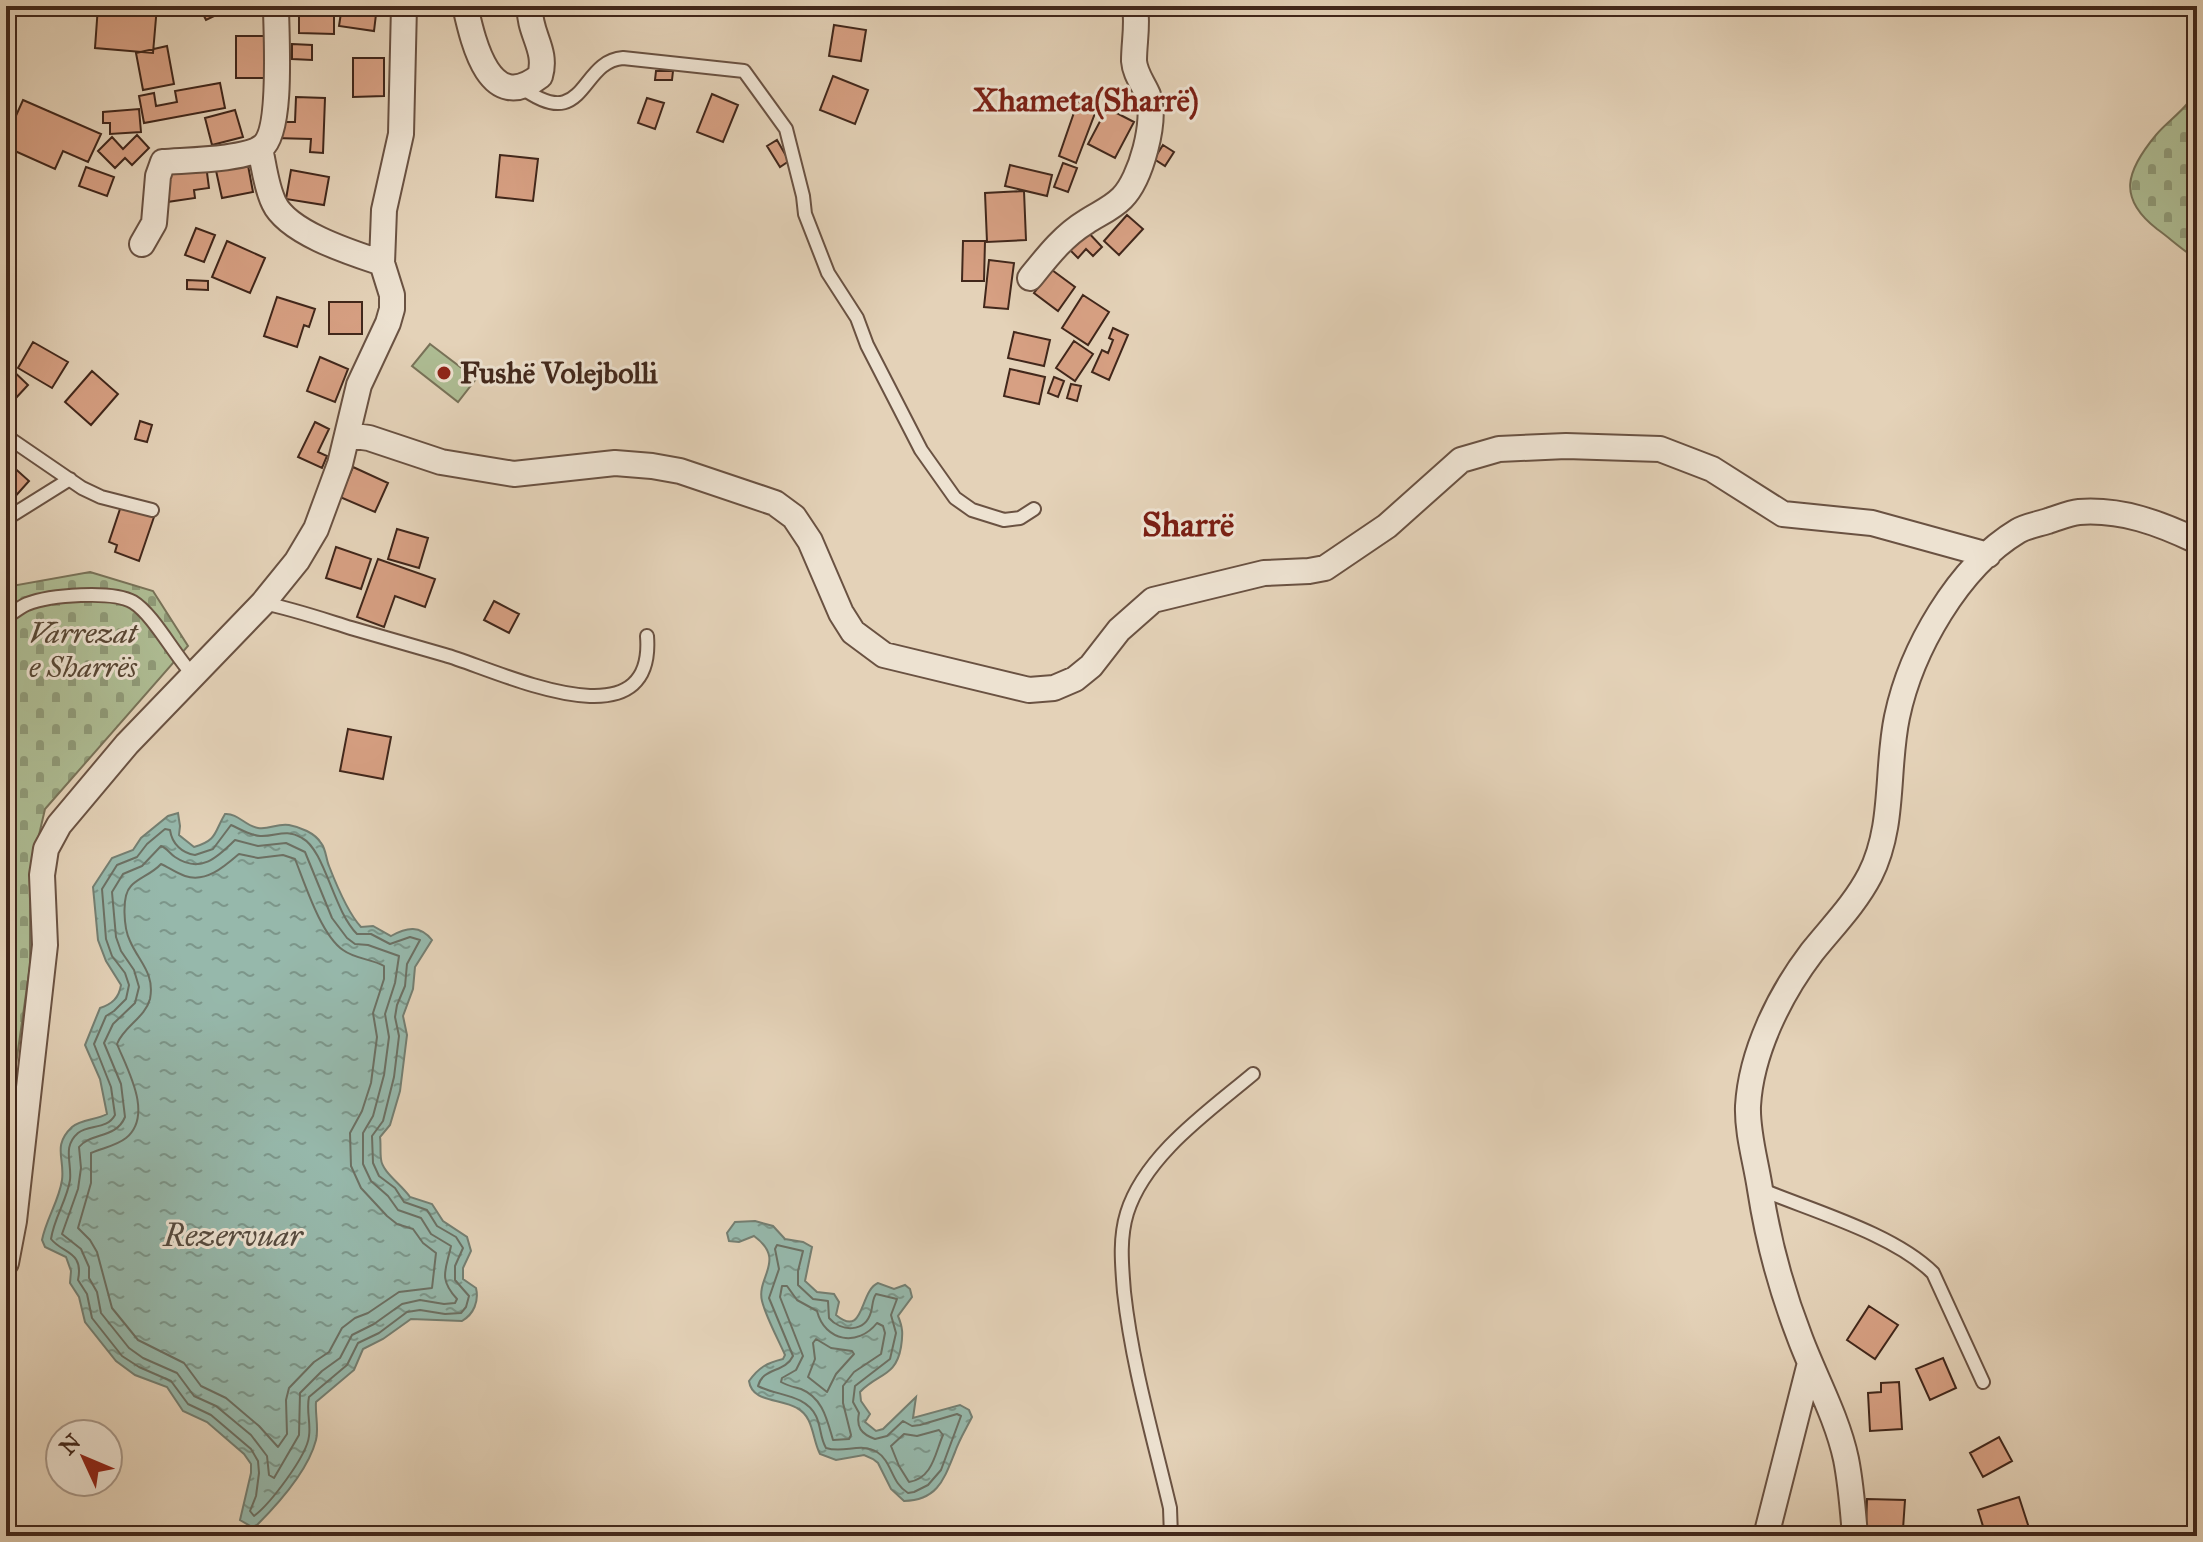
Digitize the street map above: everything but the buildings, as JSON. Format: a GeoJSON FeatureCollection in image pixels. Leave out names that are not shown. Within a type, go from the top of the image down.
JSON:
{"type":"FeatureCollection","features":[{"type":"Feature","properties":{"kind":"street"},"geometry":{"type":"LineString","coordinates":[[142,244],[154,223],[158,176],[163,162],[219,158],[260,148],[267,140],[277,88],[276,6]]}},
{"type":"Feature","properties":{"kind":"street"},"geometry":{"type":"LineString","coordinates":[[6,1263],[14,1221],[45,945],[42,875],[46,849],[53,833],[127,744],[263,603],[297,561],[316,529],[348,435],[359,385],[392,309],[392,295],[382,263],[384,210],[401,134],[404,6]]}},
{"type":"Feature","properties":{"kind":"street"},"geometry":{"type":"LineString","coordinates":[[465,6],[474,47],[488,73],[508,86],[521,87],[540,76],[544,62],[532,31],[530,6]]}},
{"type":"Feature","properties":{"kind":"street"},"geometry":{"type":"LineString","coordinates":[[1030,278],[1055,247],[1124,196],[1136,172],[1152,118],[1148,96],[1134,63],[1135,6]]}},
{"type":"Feature","properties":{"kind":"street"},"geometry":{"type":"LineString","coordinates":[[260,148],[271,196],[281,214],[290,222],[340,248],[382,263]]}},
{"type":"Feature","properties":{"kind":"street"},"geometry":{"type":"LineString","coordinates":[[348,435],[369,438],[441,462],[514,474],[615,463],[652,466],[693,475],[775,503],[794,517],[810,541],[841,613],[853,632],[868,645],[884,655],[1029,690],[1054,688],[1075,679],[1091,666],[1135,614],[1153,600],[1264,573],[1325,568],[1387,526],[1461,460],[1499,449],[1566,446],[1660,449],[1712,469],[1783,514],[1872,523],[1988,555]]}},
{"type":"Feature","properties":{"kind":"street"},"geometry":{"type":"LineString","coordinates":[[1855,1536],[1846,1458],[1776,1269],[1765,1226],[1748,1106],[1766,1031],[1810,954],[1850,907],[1870,874],[1884,840],[1897,716],[1911,669],[1928,632],[1952,595],[1988,555],[2019,530],[2076,512],[2116,512],[2162,525],[2197,541]]}},
{"type":"Feature","properties":{"kind":"street"},"geometry":{"type":"LineString","coordinates":[[1766,1536],[1810,1363]]}},
{"type":"Feature","properties":{"kind":"lane"},"geometry":{"type":"LineString","coordinates":[[521,87],[536,99],[564,102],[581,93],[606,62],[623,58],[744,71],[786,129],[805,214],[828,273],[857,318],[867,345],[921,450],[955,498],[972,510],[1004,520],[1020,518],[1034,509]]}},
{"type":"Feature","properties":{"kind":"lane"},"geometry":{"type":"LineString","coordinates":[[6,436],[101,497],[152,510]]}},
{"type":"Feature","properties":{"kind":"lane"},"geometry":{"type":"LineString","coordinates":[[6,519],[70,479]]}},
{"type":"Feature","properties":{"kind":"lane"},"geometry":{"type":"LineString","coordinates":[[6,607],[90,593],[132,601],[193,675]]}},
{"type":"Feature","properties":{"kind":"lane"},"geometry":{"type":"LineString","coordinates":[[263,603],[449,656],[553,693],[581,697],[623,690],[635,681],[645,668],[649,654],[647,636]]}},
{"type":"Feature","properties":{"kind":"lane"},"geometry":{"type":"LineString","coordinates":[[6,617],[28,604]]}},
{"type":"Feature","properties":{"kind":"lane"},"geometry":{"type":"LineString","coordinates":[[1171,1536],[1170,1508],[1129,1340],[1121,1255],[1127,1213],[1143,1182],[1176,1138],[1253,1074]]}},
{"type":"Feature","properties":{"kind":"lane"},"geometry":{"type":"LineString","coordinates":[[1760,1189],[1898,1245],[1919,1260],[1933,1273],[1983,1382]]}},
{"type":"Feature","properties":{"kind":"green space"},"geometry":{"type":"Polygon","coordinates":[[[2197,76],[2197,259],[2144,218],[2131,195],[2130,184],[2146,148],[2189,101],[2197,76]]]}},
{"type":"Feature","properties":{"kind":"green space","name":"Fushë Volejbolli"},"geometry":{"type":"Polygon","coordinates":[[[430,344],[476,379],[458,402],[412,366],[430,344]]]}},
{"type":"Feature","properties":{"kind":"green space","name":"Varrezat e Sharrës"},"geometry":{"type":"Polygon","coordinates":[[[90,572],[153,591],[188,646],[45,809],[30,874],[30,966],[6,1135],[6,587],[90,572]]]}},
{"type":"Feature","properties":{"kind":"water","name":"Rezervuar"},"geometry":{"type":"Polygon","coordinates":[[[178,813],[179,835],[194,847],[211,838],[225,814],[234,815],[258,828],[285,825],[307,831],[323,845],[343,898],[361,927],[373,926],[391,936],[408,929],[418,930],[432,940],[415,967],[413,989],[403,1016],[407,1035],[400,1091],[390,1125],[380,1137],[381,1159],[388,1173],[410,1197],[432,1204],[443,1221],[467,1237],[471,1251],[463,1268],[463,1279],[476,1288],[477,1293],[472,1311],[462,1321],[411,1319],[363,1349],[354,1370],[316,1402],[316,1440],[300,1475],[274,1507],[252,1527],[240,1520],[251,1473],[251,1464],[244,1454],[207,1422],[183,1411],[167,1387],[135,1375],[116,1361],[85,1322],[79,1297],[70,1283],[71,1271],[66,1257],[45,1247],[42,1240],[60,1188],[62,1140],[76,1124],[107,1114],[100,1079],[85,1045],[100,1008],[114,1000],[121,985],[106,961],[98,940],[93,887],[112,858],[133,850],[141,838],[168,816],[178,813]]]}},
{"type":"Feature","properties":{"kind":"water"},"geometry":{"type":"Polygon","coordinates":[[[755,1221],[773,1226],[785,1239],[812,1247],[805,1281],[817,1292],[834,1294],[839,1302],[836,1315],[845,1321],[857,1318],[872,1288],[878,1283],[894,1289],[905,1285],[910,1289],[912,1297],[898,1316],[902,1335],[899,1357],[891,1369],[860,1392],[861,1401],[870,1414],[865,1422],[876,1431],[883,1429],[916,1397],[913,1418],[960,1405],[969,1410],[972,1417],[943,1479],[925,1497],[904,1501],[891,1489],[878,1463],[864,1455],[836,1460],[820,1454],[803,1412],[761,1397],[751,1388],[749,1381],[756,1372],[783,1359],[785,1355],[762,1301],[768,1253],[754,1236],[739,1242],[729,1241],[727,1233],[735,1222],[755,1221]]]}},
{"type":"Feature","properties":{"kind":"place","name":"Fushë Volejbolli"},"geometry":{"type":"Point","coordinates":[444,373]}},
{"type":"Feature","properties":{"kind":"district","name":"Xhameta(Sharrë)"},"geometry":{"type":"Point","coordinates":[1086,100]}},
{"type":"Feature","properties":{"kind":"district","name":"Sharrë"},"geometry":{"type":"Point","coordinates":[1188,524]}}]}
